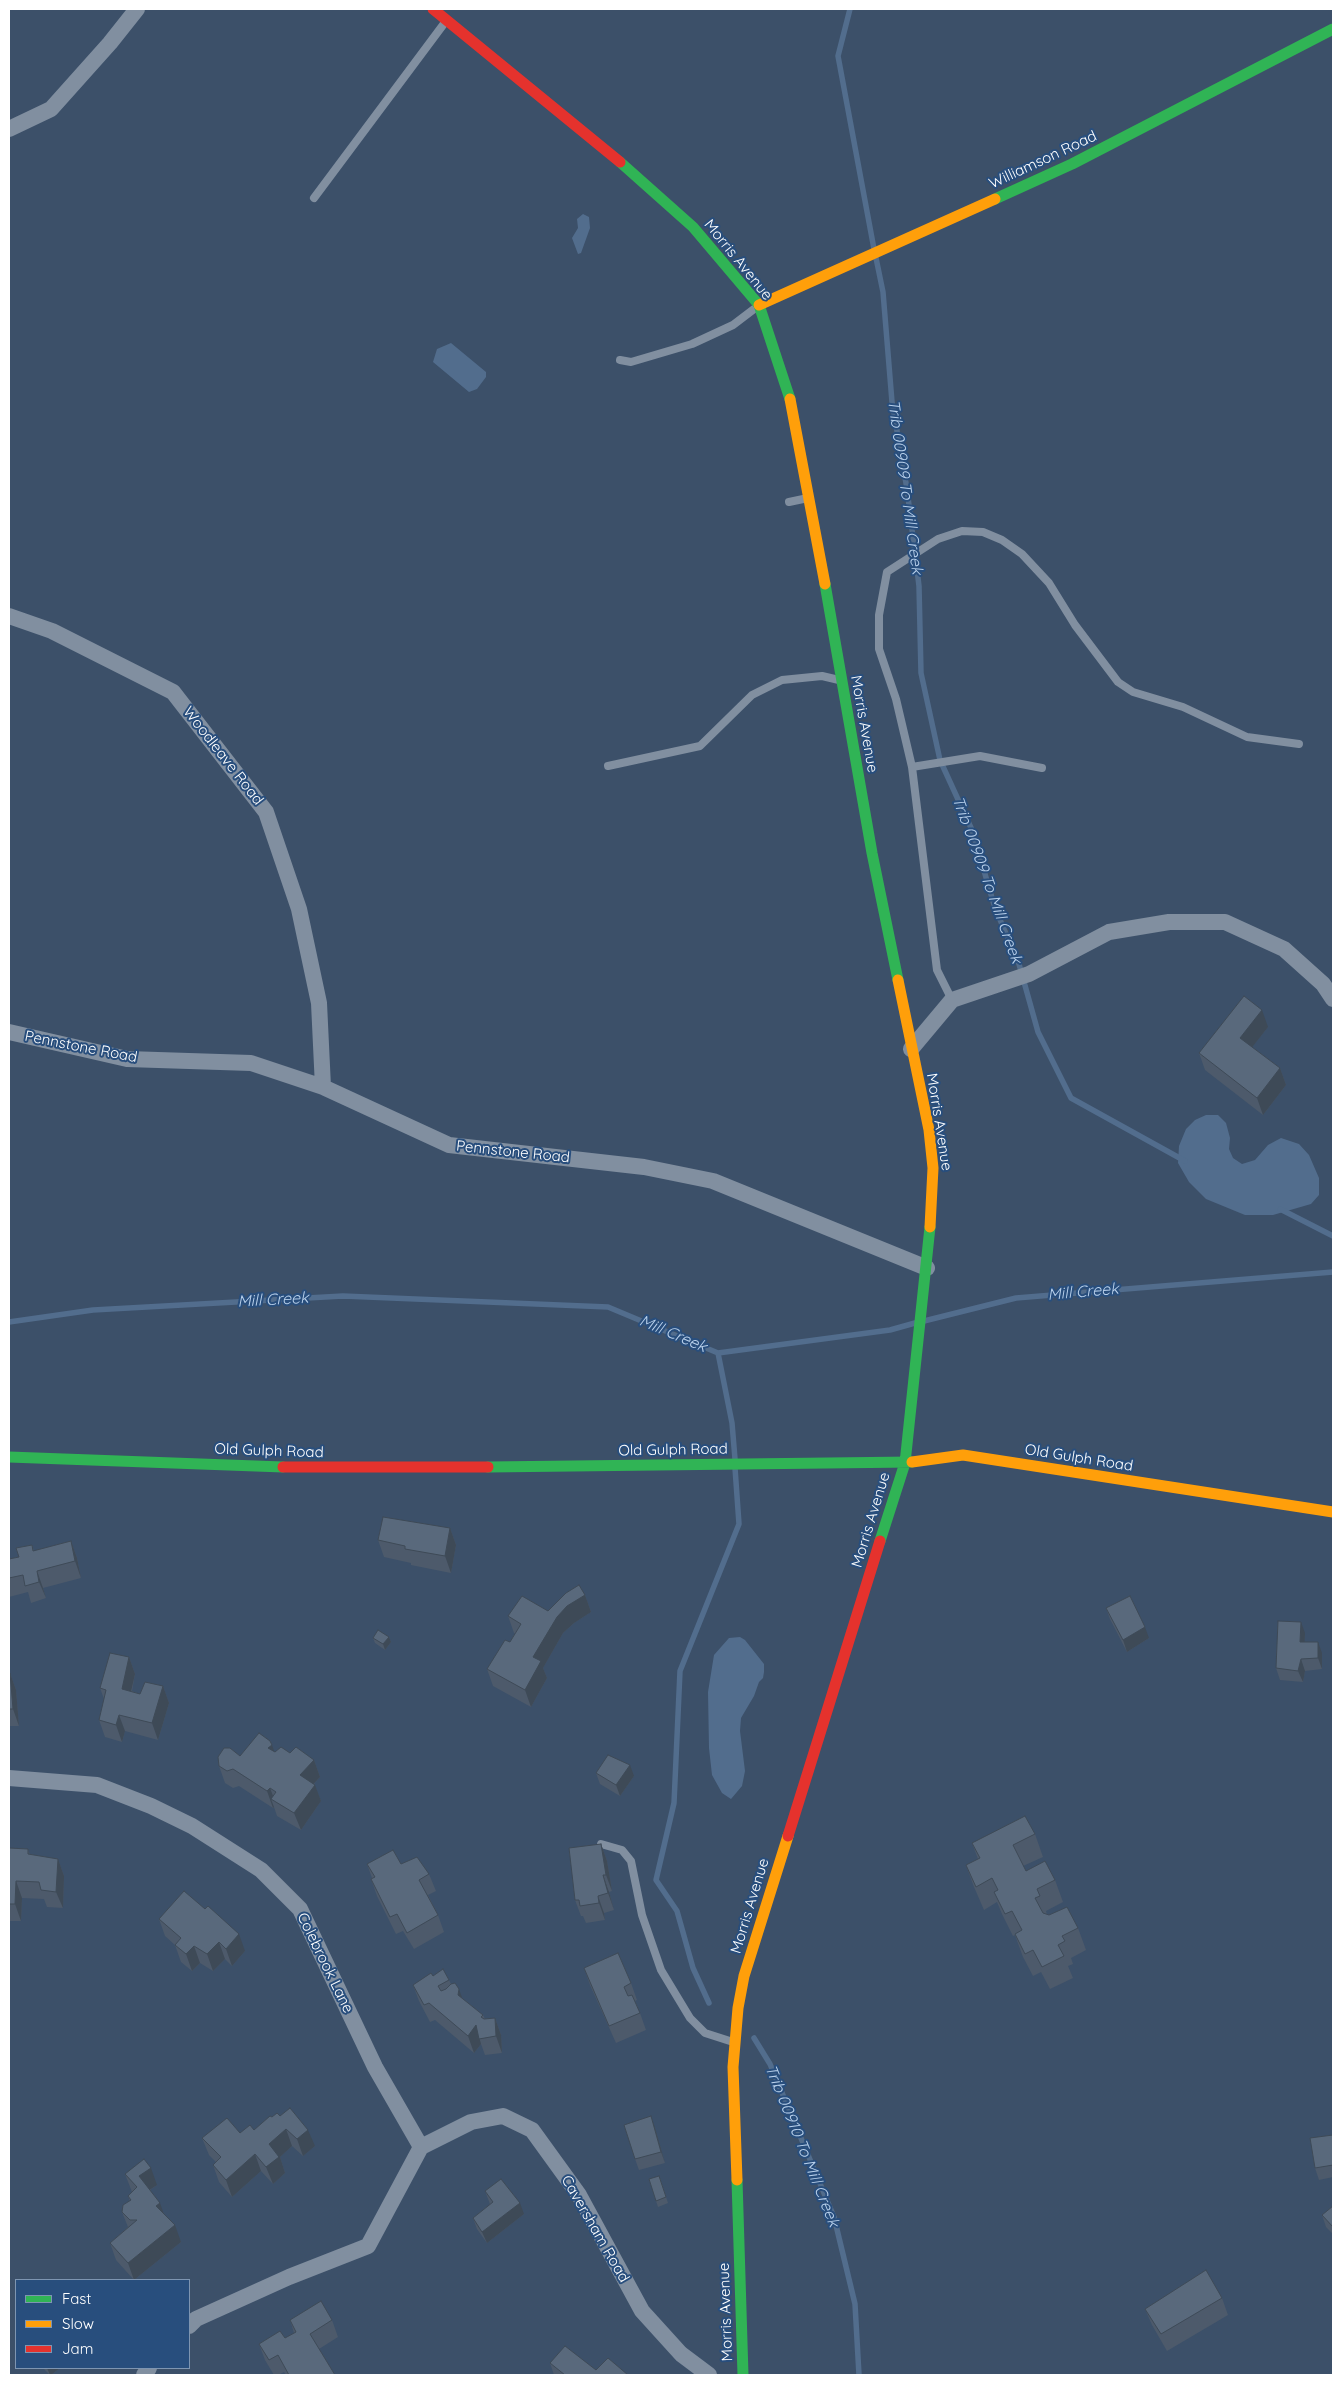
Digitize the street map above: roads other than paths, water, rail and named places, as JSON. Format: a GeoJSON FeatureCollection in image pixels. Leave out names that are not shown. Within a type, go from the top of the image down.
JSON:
{"type":"FeatureCollection","features":[{"type":"Feature","properties":{"kind":"street"},"geometry":{"type":"LineString","coordinates":[[9,129],[51,109],[110,43],[137,9]]}},
{"type":"Feature","properties":{"kind":"street","name":"Morris Avenue"},"geometry":{"type":"LineString","coordinates":[[433,9],[613,155],[692,227],[759,306],[787,386],[810,497],[841,680],[911,1049],[929,1130],[934,1168],[927,1268],[905,1463],[744,1976],[733,2067],[744,2375]]}},
{"type":"Feature","properties":{"kind":"street"},"geometry":{"type":"LineString","coordinates":[[447,20],[456,9]]}},
{"type":"Feature","properties":{"kind":"street","name":"Williamson Road"},"geometry":{"type":"LineString","coordinates":[[759,306],[1072,164],[1333,29]]}},
{"type":"Feature","properties":{"kind":"street","name":"Woodleave Road"},"geometry":{"type":"LineString","coordinates":[[9,616],[52,631],[173,692],[266,812],[299,909],[319,1003],[323,1087]]}},
{"type":"Feature","properties":{"kind":"street"},"geometry":{"type":"LineString","coordinates":[[911,1049],[952,1000],[1030,974],[1109,932],[1169,922],[1224,922],[1284,949],[1323,984],[1333,999]]}},
{"type":"Feature","properties":{"kind":"street","name":"Pennstone Road"},"geometry":{"type":"LineString","coordinates":[[9,1032],[127,1059],[251,1063],[323,1087],[449,1145],[644,1167],[713,1181],[927,1268]]}},
{"type":"Feature","properties":{"kind":"street","name":"Old Gulph Road"},"geometry":{"type":"LineString","coordinates":[[9,1457],[317,1468],[905,1463],[964,1455],[1333,1512]]}},
{"type":"Feature","properties":{"kind":"street","name":"Colebrook Lane"},"geometry":{"type":"LineString","coordinates":[[9,1778],[97,1785],[151,1806],[192,1826],[261,1870],[300,1909],[375,2067],[422,2147]]}},
{"type":"Feature","properties":{"kind":"street","name":"Caversham Road"},"geometry":{"type":"LineString","coordinates":[[422,2147],[471,2122],[503,2116],[532,2130],[579,2195],[642,2311],[681,2354],[708,2375]]}},
{"type":"Feature","properties":{"kind":"street"},"geometry":{"type":"LineString","coordinates":[[190,2325],[196,2319],[289,2277],[368,2246],[422,2147]]}},
{"type":"Feature","properties":{"kind":"lane"},"geometry":{"type":"LineString","coordinates":[[314,198],[447,20]]}},
{"type":"Feature","properties":{"kind":"lane"},"geometry":{"type":"LineString","coordinates":[[620,360],[631,362],[692,344],[733,324],[759,306]]}},
{"type":"Feature","properties":{"kind":"lane"},"geometry":{"type":"LineString","coordinates":[[789,502],[810,497]]}},
{"type":"Feature","properties":{"kind":"lane"},"geometry":{"type":"LineString","coordinates":[[952,1000],[937,970],[912,768],[896,699],[879,649],[880,614],[887,572],[938,539],[962,531],[983,532],[1002,540],[1022,554],[1049,582],[1075,625],[1118,682],[1133,692],[1183,707],[1247,736],[1299,744]]}},
{"type":"Feature","properties":{"kind":"lane"},"geometry":{"type":"LineString","coordinates":[[608,766],[700,746],[752,695],[782,680],[822,676],[841,680]]}},
{"type":"Feature","properties":{"kind":"lane"},"geometry":{"type":"LineString","coordinates":[[912,768],[980,756],[1042,768]]}},
{"type":"Feature","properties":{"kind":"lane"},"geometry":{"type":"LineString","coordinates":[[602,1844],[622,1850],[631,1862],[642,1915],[661,1970],[690,2018],[706,2032],[735,2043]]}},
{"type":"Feature","properties":{"kind":"water"},"geometry":{"type":"Polygon","coordinates":[[[583,214],[589,217],[590,228],[581,253],[578,254],[572,238],[578,228],[577,219],[583,214]]]}},
{"type":"Feature","properties":{"kind":"water"},"geometry":{"type":"Polygon","coordinates":[[[451,343],[486,372],[486,377],[477,389],[469,392],[433,362],[437,349],[451,343]]]}},
{"type":"Feature","properties":{"kind":"water"},"geometry":{"type":"Polygon","coordinates":[[[1206,1115],[1218,1115],[1226,1123],[1230,1138],[1229,1149],[1233,1158],[1242,1164],[1255,1160],[1268,1145],[1281,1138],[1299,1144],[1309,1155],[1319,1178],[1319,1195],[1311,1204],[1273,1215],[1245,1215],[1206,1199],[1189,1182],[1178,1163],[1179,1146],[1186,1129],[1195,1120],[1206,1115]]]}},
{"type":"Feature","properties":{"kind":"water"},"geometry":{"type":"Polygon","coordinates":[[[740,1637],[745,1640],[764,1664],[764,1672],[754,1696],[741,1718],[740,1731],[745,1771],[742,1786],[731,1799],[722,1793],[712,1775],[709,1748],[708,1692],[714,1655],[729,1638],[740,1637]]]}},
{"type":"Feature","properties":{"kind":"waterway","name":"Trib 00909 To Mill Creek"},"geometry":{"type":"LineString","coordinates":[[850,9],[838,56],[874,249]]}},
{"type":"Feature","properties":{"kind":"waterway","name":"Trib 00909 To Mill Creek"},"geometry":{"type":"LineString","coordinates":[[876,258],[883,292],[892,402],[907,489],[919,586],[921,673],[940,760],[972,830],[995,908],[1019,964],[1038,1032],[1071,1098],[1185,1161]]}},
{"type":"Feature","properties":{"kind":"waterway","name":"Trib 00909 To Mill Creek"},"geometry":{"type":"LineString","coordinates":[[1280,1209],[1333,1236]]}},
{"type":"Feature","properties":{"kind":"waterway","name":"Mill Creek"},"geometry":{"type":"LineString","coordinates":[[924,1321],[1016,1298],[1333,1272]]}},
{"type":"Feature","properties":{"kind":"waterway","name":"Mill Creek"},"geometry":{"type":"LineString","coordinates":[[9,1322],[93,1310],[343,1296],[608,1307],[718,1353],[890,1330],[915,1323]]}},
{"type":"Feature","properties":{"kind":"waterway","name":"Trib 00910 To Mill Creek"},"geometry":{"type":"LineString","coordinates":[[718,1353],[732,1423],[735,1459]]}},
{"type":"Feature","properties":{"kind":"waterway","name":"Trib 00910 To Mill Creek"},"geometry":{"type":"LineString","coordinates":[[709,2003],[693,1968],[677,1911],[656,1880],[674,1803],[680,1671],[739,1524],[735,1468]]}},
{"type":"Feature","properties":{"kind":"waterway","name":"Trib 00910 To Mill Creek"},"geometry":{"type":"LineString","coordinates":[[754,2038],[770,2064],[834,2217],[855,2304],[859,2375]]}}]}
